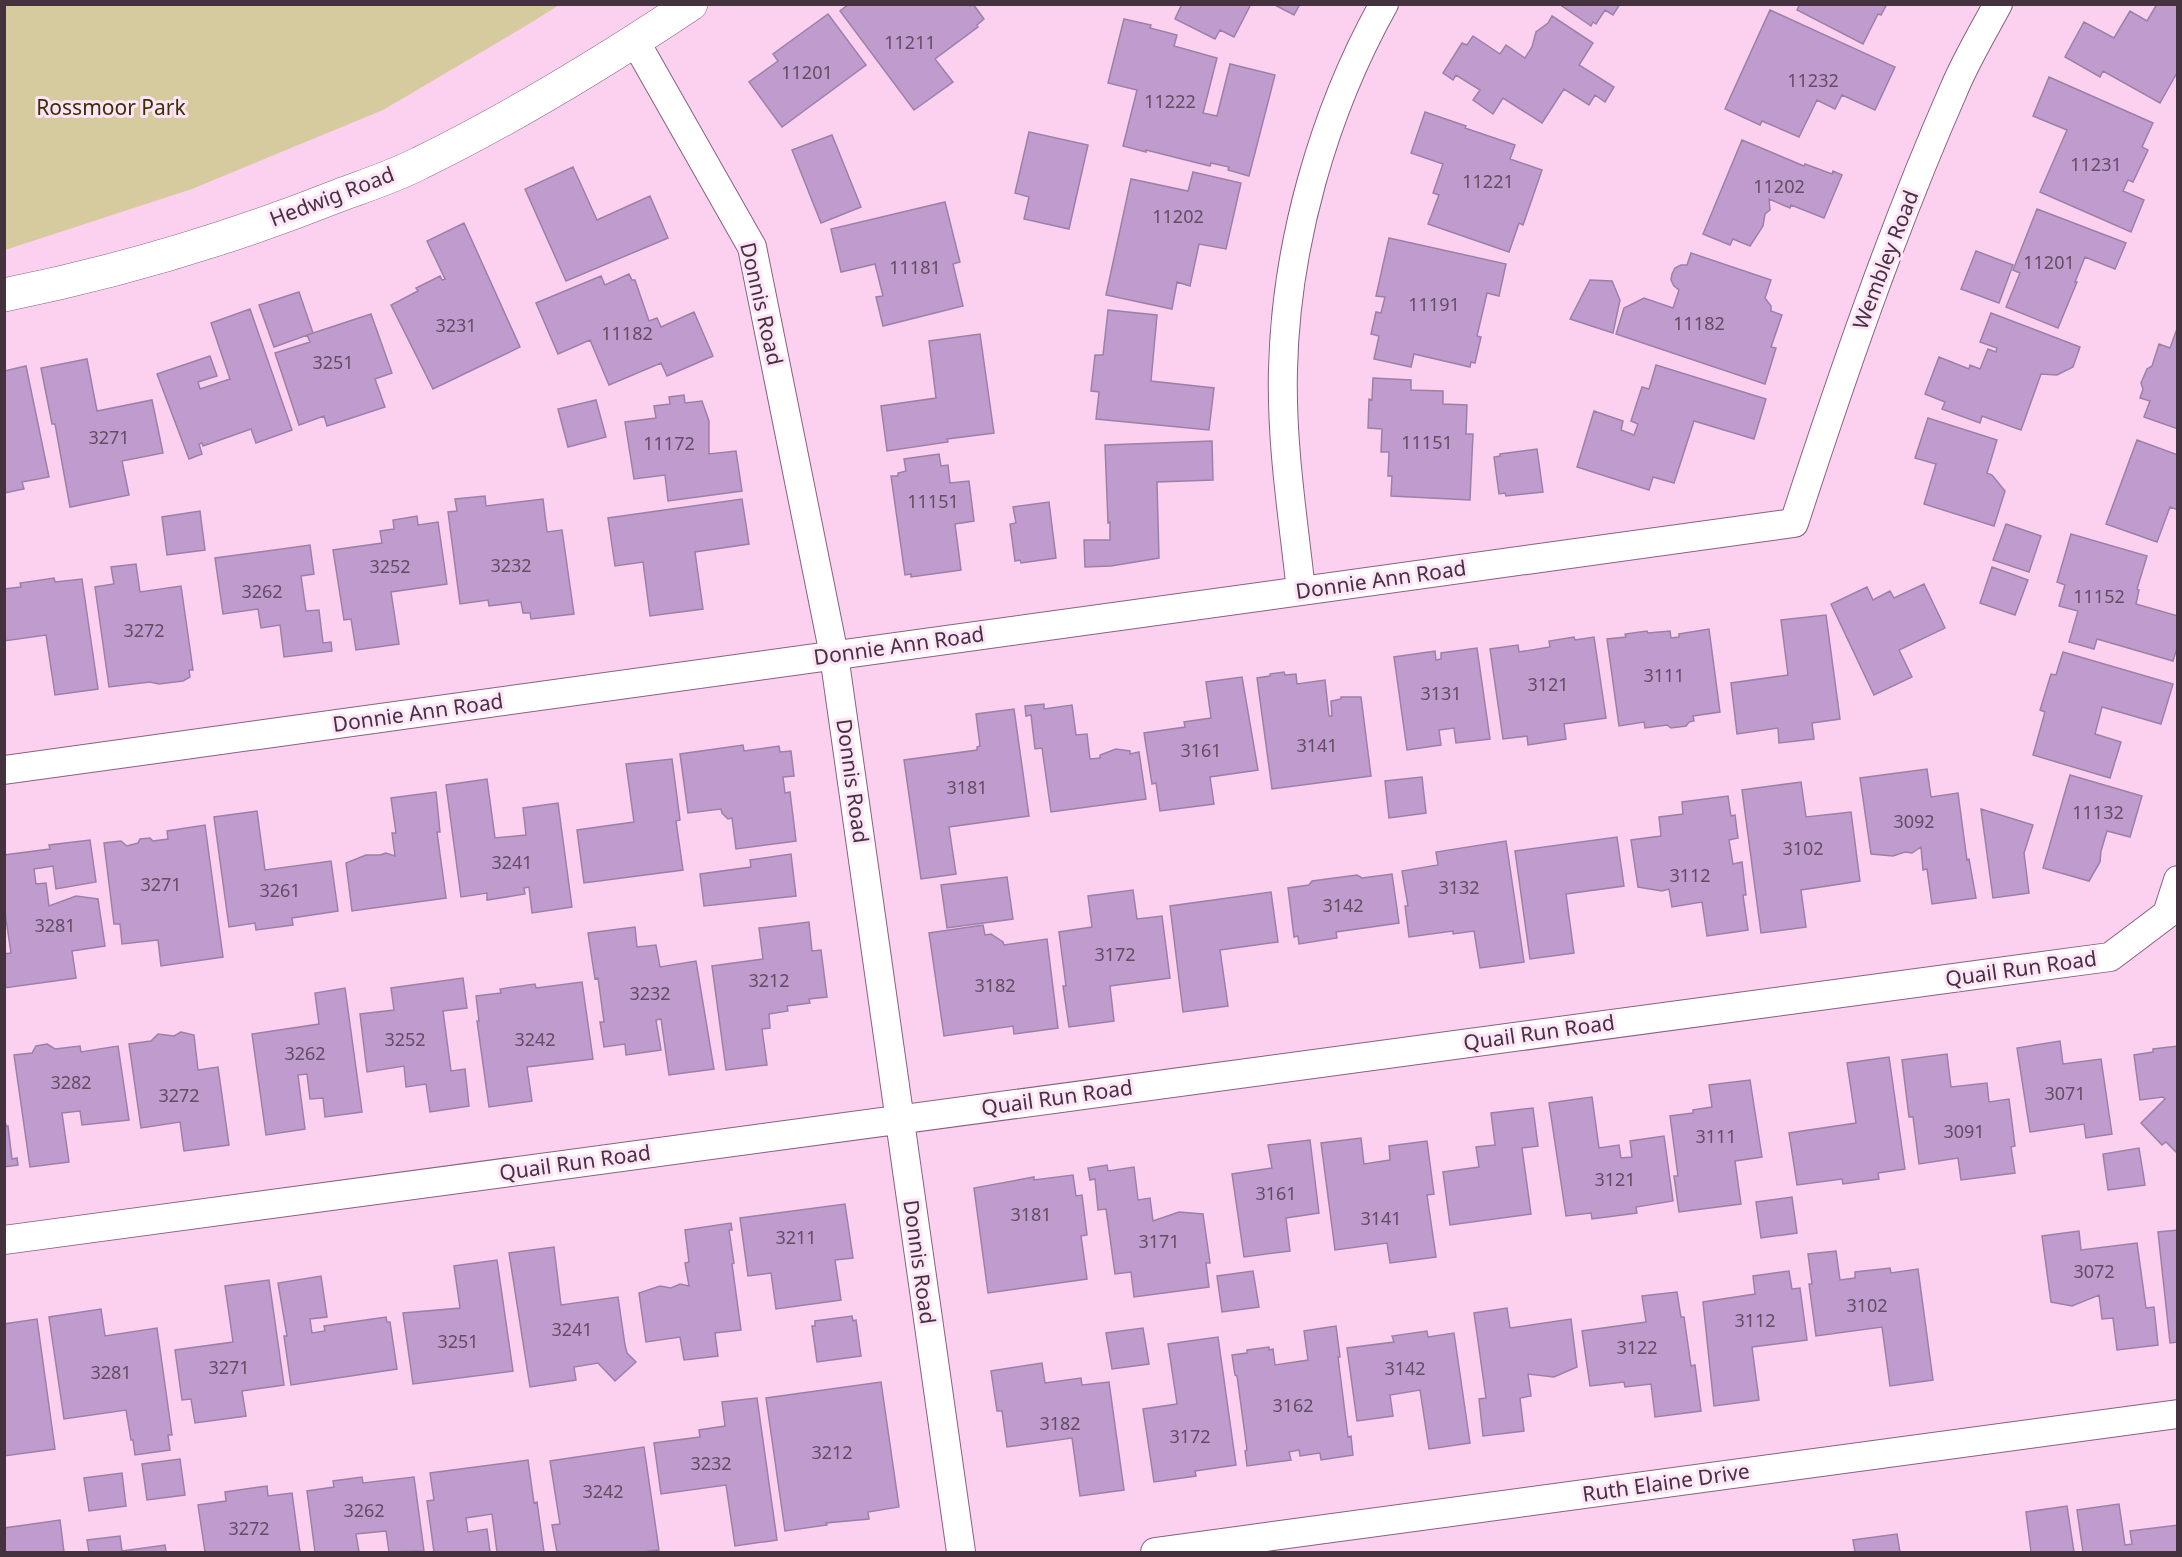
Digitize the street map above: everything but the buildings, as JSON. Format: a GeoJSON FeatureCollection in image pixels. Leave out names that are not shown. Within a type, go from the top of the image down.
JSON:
{"type":"FeatureCollection","features":[{"type":"Feature","properties":{"kind":"street","name":"Hedwig Road"},"geometry":{"type":"LineString","coordinates":[[4,295],[115,268],[229,236],[298,212],[419,164],[546,95],[691,4]]}},
{"type":"Feature","properties":{"kind":"street"},"geometry":{"type":"LineString","coordinates":[[1301,591],[1285,452],[1283,372],[1289,291],[1306,206],[1330,120],[1367,35],[1384,4]]}},
{"type":"Feature","properties":{"kind":"street","name":"Wembley Road"},"geometry":{"type":"LineString","coordinates":[[1794,523],[1840,383],[1891,243],[1954,87],[1998,4]]}},
{"type":"Feature","properties":{"kind":"street","name":"Donnis Road"},"geometry":{"type":"LineString","coordinates":[[635,41],[752,247],[834,656],[961,1552]]}},
{"type":"Feature","properties":{"kind":"street","name":"Donnie Ann Road"},"geometry":{"type":"LineString","coordinates":[[4,770],[1794,523]]}},
{"type":"Feature","properties":{"kind":"street","name":"Quail Run Road"},"geometry":{"type":"LineString","coordinates":[[4,1240],[2110,957],[2167,914],[2178,880]]}},
{"type":"Feature","properties":{"kind":"street","name":"Ruth Elaine Drive"},"geometry":{"type":"LineString","coordinates":[[1155,1552],[2178,1414]]}},
{"type":"Feature","properties":{"kind":"green space","name":"Rossmoor Park"},"geometry":{"type":"Polygon","coordinates":[[[4,5],[559,5],[383,110],[192,189],[5,250],[4,5]]]}}]}
